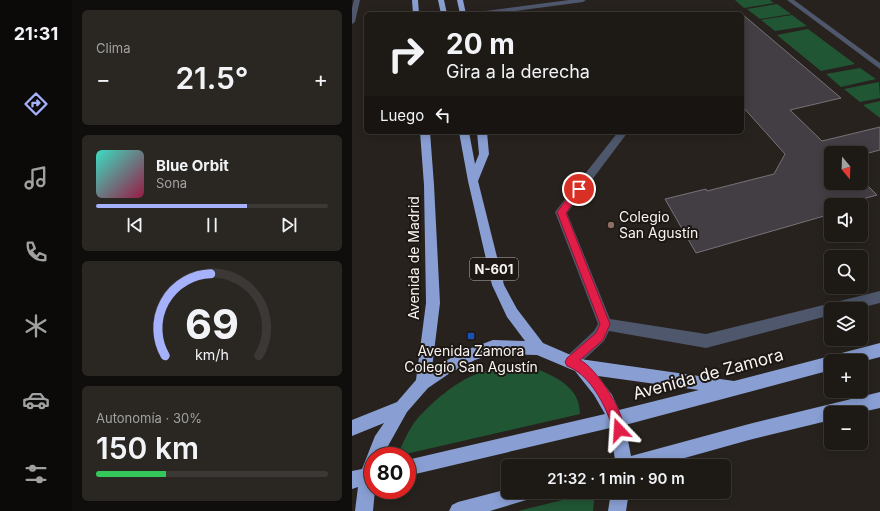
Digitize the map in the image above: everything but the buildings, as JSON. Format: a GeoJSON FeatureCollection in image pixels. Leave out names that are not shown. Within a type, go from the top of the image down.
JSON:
{"type":"FeatureCollection","features":[{"type":"Feature","properties":{"kind":"highway"},"geometry":{"type":"LineString","coordinates":[[415,0],[416,12]]}},
{"type":"Feature","properties":{"kind":"highway"},"geometry":{"type":"LineString","coordinates":[[441,0],[444,12]]}},
{"type":"Feature","properties":{"kind":"highway"},"geometry":{"type":"LineString","coordinates":[[460,0],[463,12]]}},
{"type":"Feature","properties":{"kind":"highway","name":"Avenida de Madrid"},"geometry":{"type":"LineString","coordinates":[[423,383],[433,303],[429,184],[425,134]]}},
{"type":"Feature","properties":{"kind":"highway","name":"N-601"},"geometry":{"type":"LineString","coordinates":[[464,134],[473,181],[498,285],[512,313],[538,348]]}},
{"type":"Feature","properties":{"kind":"highway"},"geometry":{"type":"LineString","coordinates":[[473,181],[484,154],[482,134]]}},
{"type":"Feature","properties":{"kind":"highway"},"geometry":{"type":"LineString","coordinates":[[379,447],[402,407],[423,383],[445,368],[471,355],[493,347],[538,348],[576,364],[735,388]]}},
{"type":"Feature","properties":{"kind":"highway"},"geometry":{"type":"LineString","coordinates":[[864,354],[880,350]]}},
{"type":"Feature","properties":{"kind":"highway"},"geometry":{"type":"LineString","coordinates":[[576,364],[598,385],[616,419],[622,442],[624,459]]}},
{"type":"Feature","properties":{"kind":"highway","name":"Avenida de Zamora"},"geometry":{"type":"LineString","coordinates":[[416,466],[616,419],[824,365]]}},
{"type":"Feature","properties":{"kind":"highway"},"geometry":{"type":"LineString","coordinates":[[651,459],[749,432],[880,400]]}},
{"type":"Feature","properties":{"kind":"highway"},"geometry":{"type":"LineString","coordinates":[[352,428],[402,407]]}},
{"type":"Feature","properties":{"kind":"highway"},"geometry":{"type":"LineString","coordinates":[[364,511],[365,499]]}},
{"type":"Feature","properties":{"kind":"highway"},"geometry":{"type":"LineString","coordinates":[[458,511],[502,499]]}},
{"type":"Feature","properties":{"kind":"highway"},"geometry":{"type":"LineString","coordinates":[[617,511],[619,499]]}},
{"type":"Feature","properties":{"kind":"lane"},"geometry":{"type":"LineString","coordinates":[[352,22],[357,0]]}},
{"type":"Feature","properties":{"kind":"lane"},"geometry":{"type":"LineString","coordinates":[[500,12],[583,0]]}},
{"type":"Feature","properties":{"kind":"lane"},"geometry":{"type":"LineString","coordinates":[[790,0],[880,67]]}},
{"type":"Feature","properties":{"kind":"lane"},"geometry":{"type":"LineString","coordinates":[[576,364],[599,336],[605,324],[562,212],[621,134]]}},
{"type":"Feature","properties":{"kind":"lane"},"geometry":{"type":"LineString","coordinates":[[860,302],[880,297]]}},
{"type":"Feature","properties":{"kind":"lane"},"geometry":{"type":"LineString","coordinates":[[605,324],[706,341],[824,311]]}},
{"type":"Feature","properties":{"kind":"green space"},"geometry":{"type":"Polygon","coordinates":[[[735,0],[770,0],[774,3],[744,8],[735,0]]]}},
{"type":"Feature","properties":{"kind":"green space"},"geometry":{"type":"Polygon","coordinates":[[[777,4],[791,14],[760,19],[747,9],[777,4]]]}},
{"type":"Feature","properties":{"kind":"green space"},"geometry":{"type":"Polygon","coordinates":[[[792,15],[807,26],[775,31],[761,20],[792,15]]]}},
{"type":"Feature","properties":{"kind":"green space"},"geometry":{"type":"Polygon","coordinates":[[[808,29],[855,64],[821,71],[777,35],[808,29]]]}},
{"type":"Feature","properties":{"kind":"green space"},"geometry":{"type":"Polygon","coordinates":[[[860,68],[876,79],[841,87],[826,74],[860,68]]]}},
{"type":"Feature","properties":{"kind":"green space"},"geometry":{"type":"Polygon","coordinates":[[[879,82],[880,98],[860,102],[844,89],[879,82]]]}},
{"type":"Feature","properties":{"kind":"green space"},"geometry":{"type":"Polygon","coordinates":[[[880,101],[880,118],[863,105],[880,101]]]}},
{"type":"Feature","properties":{"kind":"green space"},"geometry":{"type":"Polygon","coordinates":[[[532,367],[557,378],[571,389],[576,396],[580,414],[416,452],[416,447],[401,447],[414,423],[436,400],[445,393],[474,375],[489,370],[532,367]]]}},
{"type":"Feature","properties":{"kind":"green space"},"geometry":{"type":"Polygon","coordinates":[[[567,499],[594,499],[593,511],[518,511],[567,499]]]}},
{"type":"Feature","properties":{"kind":"place","name":"Colegio San Agustín"},"geometry":{"type":"Point","coordinates":[611,225]}},
{"type":"Feature","properties":{"kind":"place","name":"Avenida Zamora Colegio San Agustín"},"geometry":{"type":"Point","coordinates":[471,336]}},
{"type":"Feature","properties":{"kind":"route"},"geometry":{"type":"LineString","coordinates":[[579,189],[562,212],[605,324],[599,336],[571,362],[580,366],[598,385],[616,419],[619,430]]}}]}
